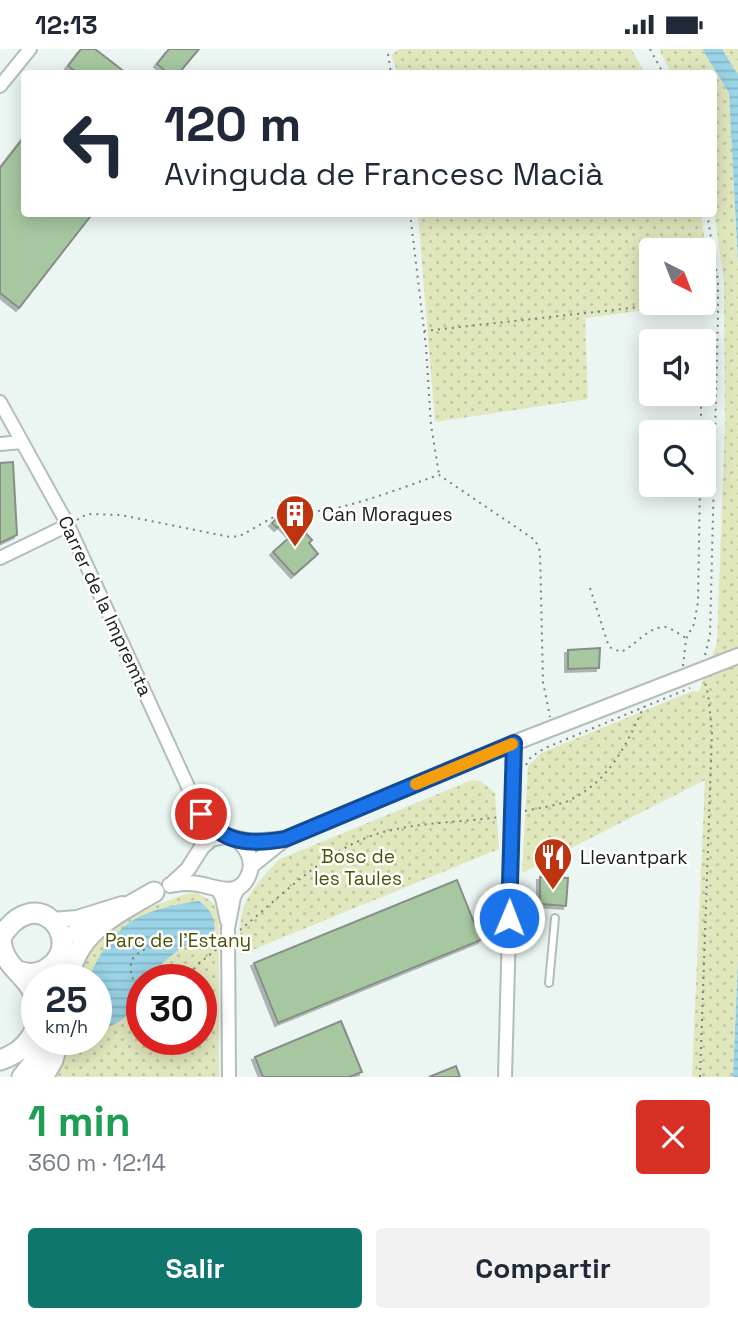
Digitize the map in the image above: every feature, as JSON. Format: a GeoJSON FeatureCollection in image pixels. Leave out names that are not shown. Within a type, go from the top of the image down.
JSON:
{"type":"FeatureCollection","features":[{"type":"Feature","properties":{"kind":"highway"},"geometry":{"type":"LineString","coordinates":[[74,964],[78,952],[92,933],[110,917],[163,888]]}},
{"type":"Feature","properties":{"kind":"highway"},"geometry":{"type":"LineString","coordinates":[[10,967],[2,953],[1,938],[13,920],[23,914],[33,913],[52,920],[58,927],[62,943],[55,964]]}},
{"type":"Feature","properties":{"kind":"highway"},"geometry":{"type":"LineString","coordinates":[[0,1060],[21,1048]]}},
{"type":"Feature","properties":{"kind":"highway"},"geometry":{"type":"LineString","coordinates":[[22,1077],[39,1055]]}},
{"type":"Feature","properties":{"kind":"highway"},"geometry":{"type":"LineString","coordinates":[[43,1077],[54,1055]]}},
{"type":"Feature","properties":{"kind":"street"},"geometry":{"type":"LineString","coordinates":[[0,86],[30,49]]}},
{"type":"Feature","properties":{"kind":"street","name":"Carrer de la Impremta"},"geometry":{"type":"LineString","coordinates":[[0,403],[68,525],[201,814]]}},
{"type":"Feature","properties":{"kind":"street"},"geometry":{"type":"LineString","coordinates":[[0,443],[22,442]]}},
{"type":"Feature","properties":{"kind":"street"},"geometry":{"type":"LineString","coordinates":[[0,558],[68,525]]}},
{"type":"Feature","properties":{"kind":"street"},"geometry":{"type":"LineString","coordinates":[[163,888],[211,839],[232,838],[267,842],[285,839],[552,728],[682,677],[705,674],[738,656]]}},
{"type":"Feature","properties":{"kind":"street"},"geometry":{"type":"LineString","coordinates":[[505,1077],[514,743]]}},
{"type":"Feature","properties":{"kind":"street"},"geometry":{"type":"LineString","coordinates":[[201,814],[210,826],[248,851],[251,866]]}},
{"type":"Feature","properties":{"kind":"street"},"geometry":{"type":"LineString","coordinates":[[201,814],[205,835],[197,871],[213,888],[226,911],[229,1077]]}},
{"type":"Feature","properties":{"kind":"street"},"geometry":{"type":"LineString","coordinates":[[52,920],[69,920],[102,912],[163,888],[196,883],[229,891],[245,880],[251,866],[285,839]]}},
{"type":"Feature","properties":{"kind":"street"},"geometry":{"type":"LineString","coordinates":[[228,934],[234,897],[240,885]]}},
{"type":"Feature","properties":{"kind":"street"},"geometry":{"type":"LineString","coordinates":[[62,943],[102,912]]}},
{"type":"Feature","properties":{"kind":"lane"},"geometry":{"type":"LineString","coordinates":[[549,983],[555,918]]}},
{"type":"Feature","properties":{"kind":"path"},"geometry":{"type":"LineString","coordinates":[[650,49],[661,70]]}},
{"type":"Feature","properties":{"kind":"path"},"geometry":{"type":"LineString","coordinates":[[388,54],[391,70]]}},
{"type":"Feature","properties":{"kind":"path"},"geometry":{"type":"LineString","coordinates":[[410,217],[424,331],[431,425],[439,475],[534,540],[540,551],[543,682],[552,728]]}},
{"type":"Feature","properties":{"kind":"path"},"geometry":{"type":"LineString","coordinates":[[701,1077],[712,732],[705,674],[710,635],[718,316],[718,281],[708,217]]}},
{"type":"Feature","properties":{"kind":"path"},"geometry":{"type":"LineString","coordinates":[[424,331],[639,307]]}},
{"type":"Feature","properties":{"kind":"path"},"geometry":{"type":"LineString","coordinates":[[68,525],[87,514],[121,515],[240,537],[286,510],[297,514],[338,507],[439,475]]}},
{"type":"Feature","properties":{"kind":"path"},"geometry":{"type":"LineString","coordinates":[[682,677],[687,639],[694,624],[698,602],[700,497]]}},
{"type":"Feature","properties":{"kind":"path"},"geometry":{"type":"LineString","coordinates":[[590,588],[609,647],[621,652],[631,648],[653,630],[666,627],[687,639]]}},
{"type":"Feature","properties":{"kind":"path"},"geometry":{"type":"LineString","coordinates":[[525,767],[531,757],[545,748],[690,689],[705,674]]}},
{"type":"Feature","properties":{"kind":"path"},"geometry":{"type":"LineString","coordinates":[[198,964],[228,934],[347,847],[391,830],[510,816],[566,801],[602,779],[628,741],[652,689]]}},
{"type":"Feature","properties":{"kind":"path"},"geometry":{"type":"LineString","coordinates":[[131,964],[143,949],[160,944],[167,935]]}},
{"type":"Feature","properties":{"kind":"green space"},"geometry":{"type":"Polygon","coordinates":[[[400,49],[631,49],[643,70],[397,70],[391,55],[400,49]]]}},
{"type":"Feature","properties":{"kind":"green space"},"geometry":{"type":"Polygon","coordinates":[[[659,49],[702,49],[715,70],[670,70],[659,49]]]}},
{"type":"Feature","properties":{"kind":"green space"},"geometry":{"type":"Polygon","coordinates":[[[722,49],[738,49],[738,75],[722,49]]]}},
{"type":"Feature","properties":{"kind":"green space"},"geometry":{"type":"Polygon","coordinates":[[[717,73],[729,93],[738,264],[738,959],[733,1077],[692,1077],[705,780],[522,873],[528,766],[541,753],[692,691],[699,692],[717,643],[725,426],[724,281],[715,217],[717,217],[717,73]]]}},
{"type":"Feature","properties":{"kind":"green space"},"geometry":{"type":"Polygon","coordinates":[[[418,217],[701,217],[704,238],[639,238],[639,311],[585,318],[588,399],[435,422],[418,217]]]}},
{"type":"Feature","properties":{"kind":"green space","name":"Bosc de les Taules"},"geometry":{"type":"Polygon","coordinates":[[[472,780],[482,782],[495,793],[499,849],[240,955],[241,920],[245,903],[258,883],[280,859],[472,780]]]}},
{"type":"Feature","properties":{"kind":"green space","name":"Parc de l'Estany"},"geometry":{"type":"Polygon","coordinates":[[[197,893],[211,901],[219,913],[219,1077],[50,1077],[60,1055],[112,1055],[112,964],[82,964],[85,954],[104,932],[144,910],[186,894],[197,893]]]}},
{"type":"Feature","properties":{"kind":"water"},"geometry":{"type":"Polygon","coordinates":[[[702,49],[722,49],[738,75],[738,264],[729,93],[702,49]]]}},
{"type":"Feature","properties":{"kind":"water"},"geometry":{"type":"Polygon","coordinates":[[[199,901],[212,915],[214,933],[177,951],[161,964],[126,964],[126,1016],[112,1025],[112,964],[95,964],[97,960],[107,944],[130,922],[160,909],[199,901]]]}},
{"type":"Feature","properties":{"kind":"water"},"geometry":{"type":"Polygon","coordinates":[[[738,959],[738,1077],[733,1077],[738,959]]]}},
{"type":"Feature","properties":{"kind":"building"},"geometry":{"type":"Polygon","coordinates":[[[81,49],[95,49],[122,70],[74,70],[68,66],[81,49]]]}},
{"type":"Feature","properties":{"kind":"building"},"geometry":{"type":"Polygon","coordinates":[[[169,49],[199,49],[182,70],[164,70],[157,64],[169,49]]]}},
{"type":"Feature","properties":{"kind":"building"},"geometry":{"type":"Polygon","coordinates":[[[21,141],[21,217],[90,217],[19,308],[0,293],[0,168],[21,141]]]}},
{"type":"Feature","properties":{"kind":"building"},"geometry":{"type":"Polygon","coordinates":[[[13,462],[17,535],[0,543],[0,463],[13,462]]]}},
{"type":"Feature","properties":{"kind":"building","name":"Can Moragues"},"geometry":{"type":"Polygon","coordinates":[[[297,512],[288,519],[298,531],[301,528],[312,540],[309,543],[318,554],[294,575],[273,552],[291,536],[281,525],[277,528],[272,523],[297,512]]]}},
{"type":"Feature","properties":{"kind":"building"},"geometry":{"type":"Polygon","coordinates":[[[600,648],[599,668],[568,669],[568,650],[600,648]]]}},
{"type":"Feature","properties":{"kind":"building","name":"Llevantpark"},"geometry":{"type":"Polygon","coordinates":[[[540,877],[568,878],[566,906],[540,904],[540,877]]]}},
{"type":"Feature","properties":{"kind":"building"},"geometry":{"type":"Polygon","coordinates":[[[457,880],[481,940],[278,1023],[254,963],[457,880]]]}},
{"type":"Feature","properties":{"kind":"building"},"geometry":{"type":"Polygon","coordinates":[[[341,1021],[362,1072],[349,1077],[263,1077],[255,1057],[341,1021]]]}},
{"type":"Feature","properties":{"kind":"building"},"geometry":{"type":"Polygon","coordinates":[[[456,1066],[460,1077],[429,1077],[456,1066]]]}},
{"type":"Feature","properties":{"kind":"slow traffic"},"geometry":{"type":"LineString","coordinates":[[416,784],[512,744]]}},
{"type":"Feature","properties":{"kind":"place","name":"Can Moragues"},"geometry":{"type":"Point","coordinates":[295,548]}},
{"type":"Feature","properties":{"kind":"place","name":"Llevantpark"},"geometry":{"type":"Point","coordinates":[553,891]}},
{"type":"Feature","properties":{"kind":"route"},"geometry":{"type":"LineString","coordinates":[[201,814],[217,832],[239,841],[267,842],[285,839],[514,743],[509,918]]}}]}
